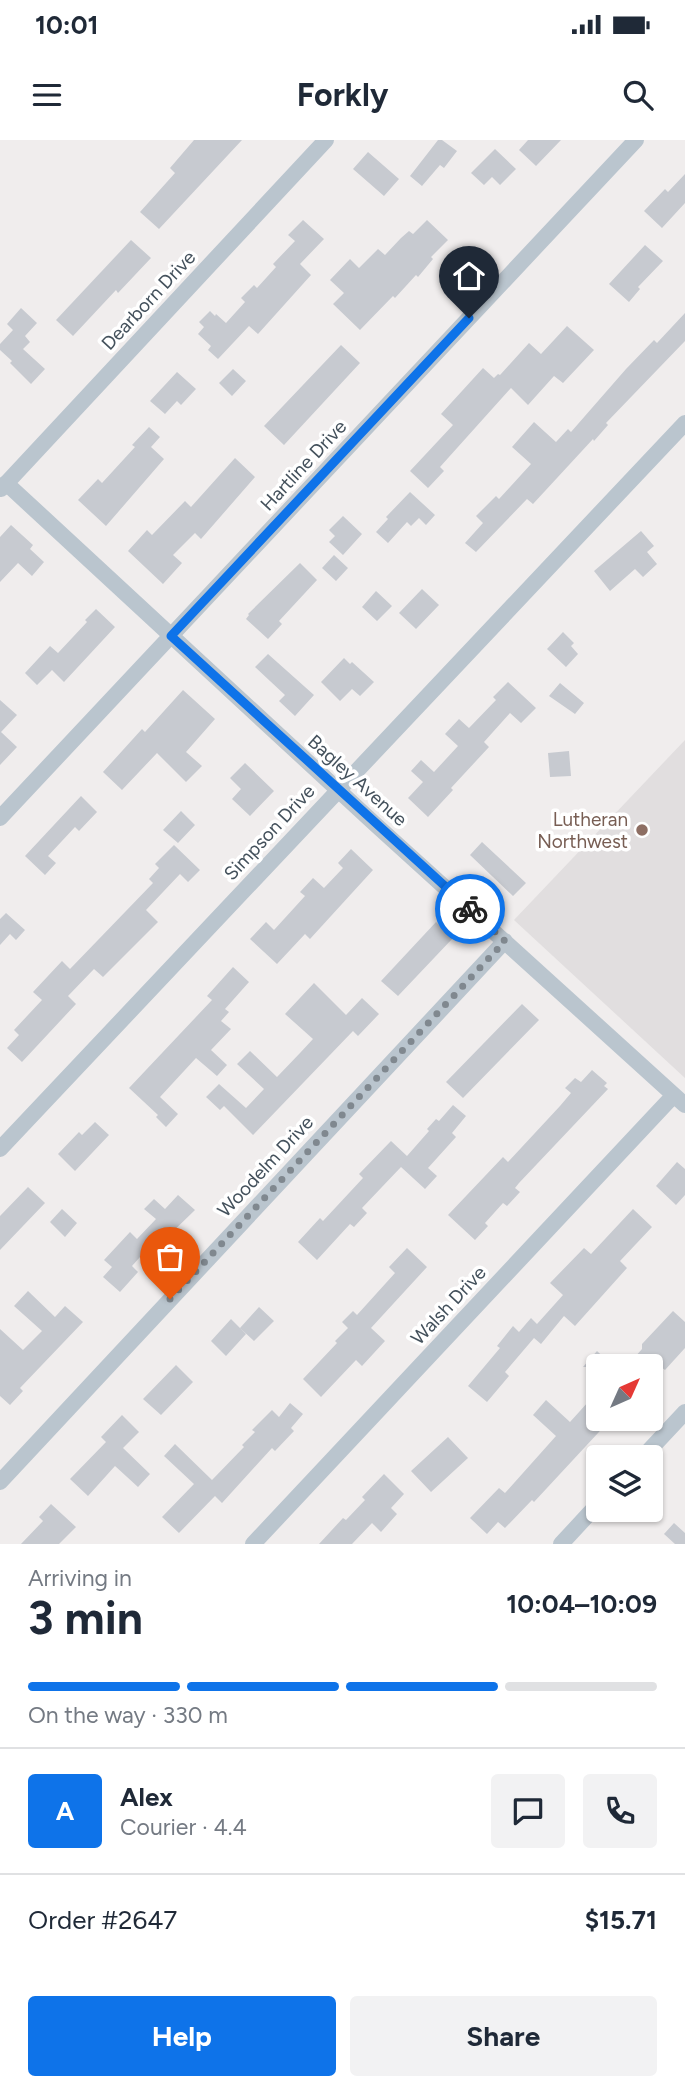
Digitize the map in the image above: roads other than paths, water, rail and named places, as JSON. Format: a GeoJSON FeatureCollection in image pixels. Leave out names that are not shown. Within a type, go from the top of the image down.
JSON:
{"type":"FeatureCollection","features":[{"type":"Feature","properties":{"kind":"street","name":"Dearborn Drive"},"geometry":{"type":"LineString","coordinates":[[3,486],[326,140]]}},
{"type":"Feature","properties":{"kind":"street","name":"Hartline Drive"},"geometry":{"type":"LineString","coordinates":[[0,818],[636,140]]}},
{"type":"Feature","properties":{"kind":"street","name":"Simpson Drive"},"geometry":{"type":"LineString","coordinates":[[0,1149],[685,423]]}},
{"type":"Feature","properties":{"kind":"street","name":"Bagley Avenue"},"geometry":{"type":"LineString","coordinates":[[3,486],[680,1100]]}},
{"type":"Feature","properties":{"kind":"street","name":"Woodelm Drive"},"geometry":{"type":"LineString","coordinates":[[0,1482],[505,941]]}},
{"type":"Feature","properties":{"kind":"street","name":"Walsh Drive"},"geometry":{"type":"LineString","coordinates":[[253,1544],[680,1100]]}},
{"type":"Feature","properties":{"kind":"street"},"geometry":{"type":"LineString","coordinates":[[654,1445],[685,1412]]}},
{"type":"Feature","properties":{"kind":"street"},"geometry":{"type":"LineString","coordinates":[[561,1544],[586,1517]]}},
{"type":"Feature","properties":{"kind":"place","name":"Lutheran Northwest"},"geometry":{"type":"Point","coordinates":[642,830]}}]}
